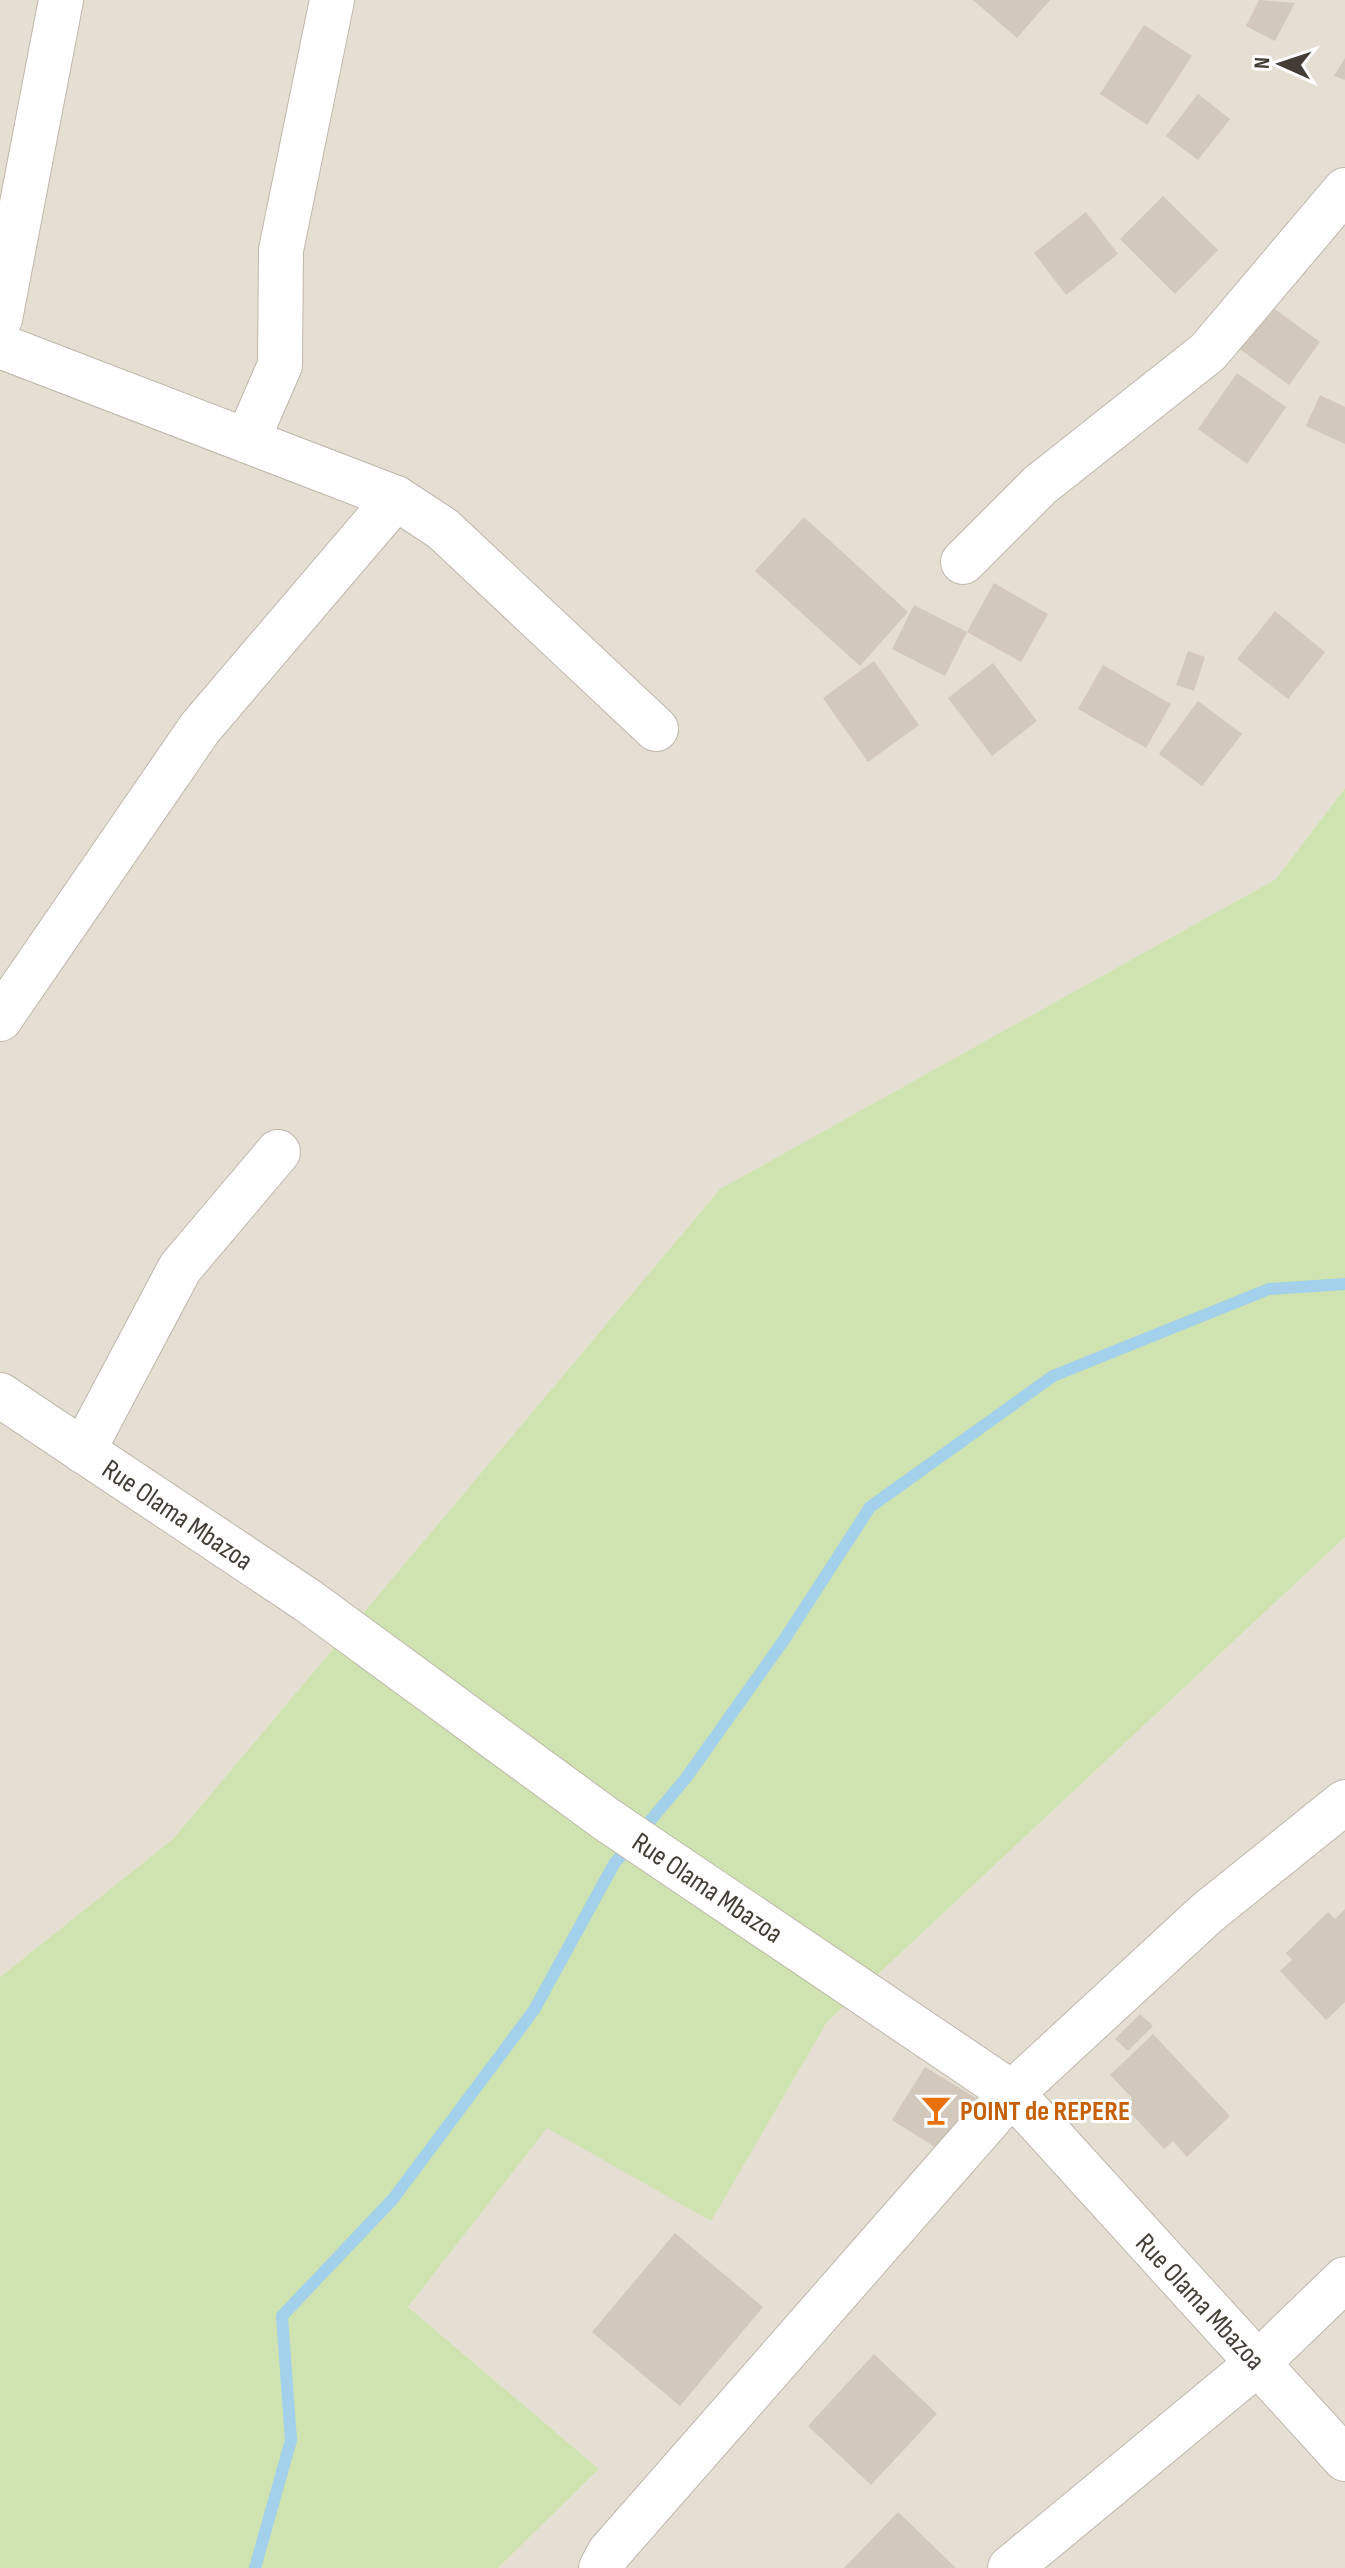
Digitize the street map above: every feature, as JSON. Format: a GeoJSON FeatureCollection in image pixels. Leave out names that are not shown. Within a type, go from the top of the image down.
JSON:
{"type":"FeatureCollection","features":[{"type":"Feature","properties":{"kind":"street"},"geometry":{"type":"LineString","coordinates":[[0,319],[61,0]]}},
{"type":"Feature","properties":{"kind":"street"},"geometry":{"type":"LineString","coordinates":[[247,441],[280,365],[281,250],[332,0]]}},
{"type":"Feature","properties":{"kind":"street"},"geometry":{"type":"LineString","coordinates":[[963,562],[1040,485],[1208,352],[1345,190]]}},
{"type":"Feature","properties":{"kind":"street"},"geometry":{"type":"LineString","coordinates":[[0,346],[396,498],[443,529],[656,729]]}},
{"type":"Feature","properties":{"kind":"street"},"geometry":{"type":"LineString","coordinates":[[0,1019],[200,728],[396,498]]}},
{"type":"Feature","properties":{"kind":"street"},"geometry":{"type":"LineString","coordinates":[[83,1451],[180,1268],[278,1152]]}},
{"type":"Feature","properties":{"kind":"street","name":"Rue Olama Mbazoa"},"geometry":{"type":"LineString","coordinates":[[0,1395],[307,1600],[606,1819],[704,1882],[1012,2093],[1345,2459]]}},
{"type":"Feature","properties":{"kind":"street"},"geometry":{"type":"LineString","coordinates":[[601,2568],[609,2553],[1012,2093],[1207,1913],[1345,1802]]}},
{"type":"Feature","properties":{"kind":"street"},"geometry":{"type":"LineString","coordinates":[[1010,2568],[1258,2363],[1345,2279]]}},
{"type":"Feature","properties":{"kind":"shaded area"},"geometry":{"type":"Polygon","coordinates":[[[0,0],[1345,0],[1345,788],[1276,879],[720,1189],[173,1839],[0,1977],[0,0]]]}},
{"type":"Feature","properties":{"kind":"shaded area"},"geometry":{"type":"Polygon","coordinates":[[[1345,1537],[1345,2568],[498,2568],[599,2469],[408,2307],[547,2127],[711,2220],[827,2022],[1345,1537]]]}},
{"type":"Feature","properties":{"kind":"green space"},"geometry":{"type":"Polygon","coordinates":[[[1345,788],[1345,1537],[827,2022],[711,2221],[547,2128],[408,2307],[599,2469],[498,2568],[0,2568],[0,1977],[173,1839],[720,1189],[1276,879],[1345,788]]]}},
{"type":"Feature","properties":{"kind":"building"},"geometry":{"type":"Polygon","coordinates":[[[973,0],[1050,0],[1017,38],[973,0]]]}},
{"type":"Feature","properties":{"kind":"building"},"geometry":{"type":"Polygon","coordinates":[[[1259,0],[1295,3],[1275,41],[1246,26],[1259,0]]]}},
{"type":"Feature","properties":{"kind":"building"},"geometry":{"type":"Polygon","coordinates":[[[1144,25],[1192,56],[1147,125],[1100,94],[1144,25]]]}},
{"type":"Feature","properties":{"kind":"building"},"geometry":{"type":"Polygon","coordinates":[[[1345,58],[1345,80],[1334,76],[1345,58]]]}},
{"type":"Feature","properties":{"kind":"building"},"geometry":{"type":"Polygon","coordinates":[[[1198,94],[1230,119],[1198,160],[1166,136],[1198,94]]]}},
{"type":"Feature","properties":{"kind":"building"},"geometry":{"type":"Polygon","coordinates":[[[1163,196],[1218,250],[1175,294],[1120,239],[1163,196]]]}},
{"type":"Feature","properties":{"kind":"building"},"geometry":{"type":"Polygon","coordinates":[[[1086,212],[1118,254],[1066,295],[1034,253],[1086,212]]]}},
{"type":"Feature","properties":{"kind":"building"},"geometry":{"type":"Polygon","coordinates":[[[1268,304],[1320,342],[1289,385],[1237,347],[1268,304]]]}},
{"type":"Feature","properties":{"kind":"building"},"geometry":{"type":"Polygon","coordinates":[[[1237,373],[1286,407],[1247,464],[1198,429],[1237,373]]]}},
{"type":"Feature","properties":{"kind":"building"},"geometry":{"type":"Polygon","coordinates":[[[1320,395],[1345,407],[1345,444],[1306,426],[1320,395]]]}},
{"type":"Feature","properties":{"kind":"building"},"geometry":{"type":"Polygon","coordinates":[[[804,517],[908,612],[860,666],[755,571],[804,517]]]}},
{"type":"Feature","properties":{"kind":"building"},"geometry":{"type":"Polygon","coordinates":[[[994,583],[1048,614],[1021,662],[967,632],[994,583]]]}},
{"type":"Feature","properties":{"kind":"building"},"geometry":{"type":"Polygon","coordinates":[[[914,605],[967,632],[945,676],[892,649],[914,605]]]}},
{"type":"Feature","properties":{"kind":"building"},"geometry":{"type":"Polygon","coordinates":[[[1275,611],[1325,652],[1288,699],[1237,659],[1275,611]]]}},
{"type":"Feature","properties":{"kind":"building"},"geometry":{"type":"Polygon","coordinates":[[[1188,651],[1205,657],[1194,691],[1176,685],[1188,651]]]}},
{"type":"Feature","properties":{"kind":"building"},"geometry":{"type":"Polygon","coordinates":[[[874,661],[919,725],[868,762],[823,698],[874,661]]]}},
{"type":"Feature","properties":{"kind":"building"},"geometry":{"type":"Polygon","coordinates":[[[993,663],[1037,721],[992,756],[948,698],[993,663]]]}},
{"type":"Feature","properties":{"kind":"building"},"geometry":{"type":"Polygon","coordinates":[[[1103,665],[1171,704],[1146,748],[1078,709],[1103,665]]]}},
{"type":"Feature","properties":{"kind":"building"},"geometry":{"type":"Polygon","coordinates":[[[1198,701],[1242,734],[1202,786],[1159,754],[1198,701]]]}},
{"type":"Feature","properties":{"kind":"building"},"geometry":{"type":"Polygon","coordinates":[[[1345,1909],[1345,2002],[1326,2020],[1280,1971],[1292,1960],[1286,1953],[1328,1912],[1335,1919],[1345,1909]]]}},
{"type":"Feature","properties":{"kind":"building"},"geometry":{"type":"Polygon","coordinates":[[[1140,2014],[1153,2026],[1128,2051],[1115,2039],[1140,2014]]]}},
{"type":"Feature","properties":{"kind":"building"},"geometry":{"type":"Polygon","coordinates":[[[1153,2034],[1230,2116],[1187,2157],[1173,2141],[1164,2149],[1123,2105],[1132,2098],[1110,2075],[1153,2034]]]}},
{"type":"Feature","properties":{"kind":"building","name":"POINT de REPERE"},"geometry":{"type":"Polygon","coordinates":[[[925,2067],[979,2100],[946,2154],[892,2120],[925,2067]]]}},
{"type":"Feature","properties":{"kind":"building"},"geometry":{"type":"Polygon","coordinates":[[[675,2233],[763,2307],[680,2406],[592,2332],[675,2233]]]}},
{"type":"Feature","properties":{"kind":"building"},"geometry":{"type":"Polygon","coordinates":[[[874,2354],[937,2414],[871,2485],[808,2426],[874,2354]]]}},
{"type":"Feature","properties":{"kind":"building"},"geometry":{"type":"Polygon","coordinates":[[[898,2512],[956,2568],[844,2568],[898,2512]]]}},
{"type":"Feature","properties":{"kind":"waterway"},"geometry":{"type":"LineString","coordinates":[[255,2568],[291,2440],[282,2316],[393,2199],[534,2010],[614,1864],[686,1778],[784,1640],[870,1507],[1053,1376],[1269,1289],[1345,1284]]}},
{"type":"Feature","properties":{"kind":"place","name":"POINT de REPERE"},"geometry":{"type":"Point","coordinates":[936,2110]}}]}
